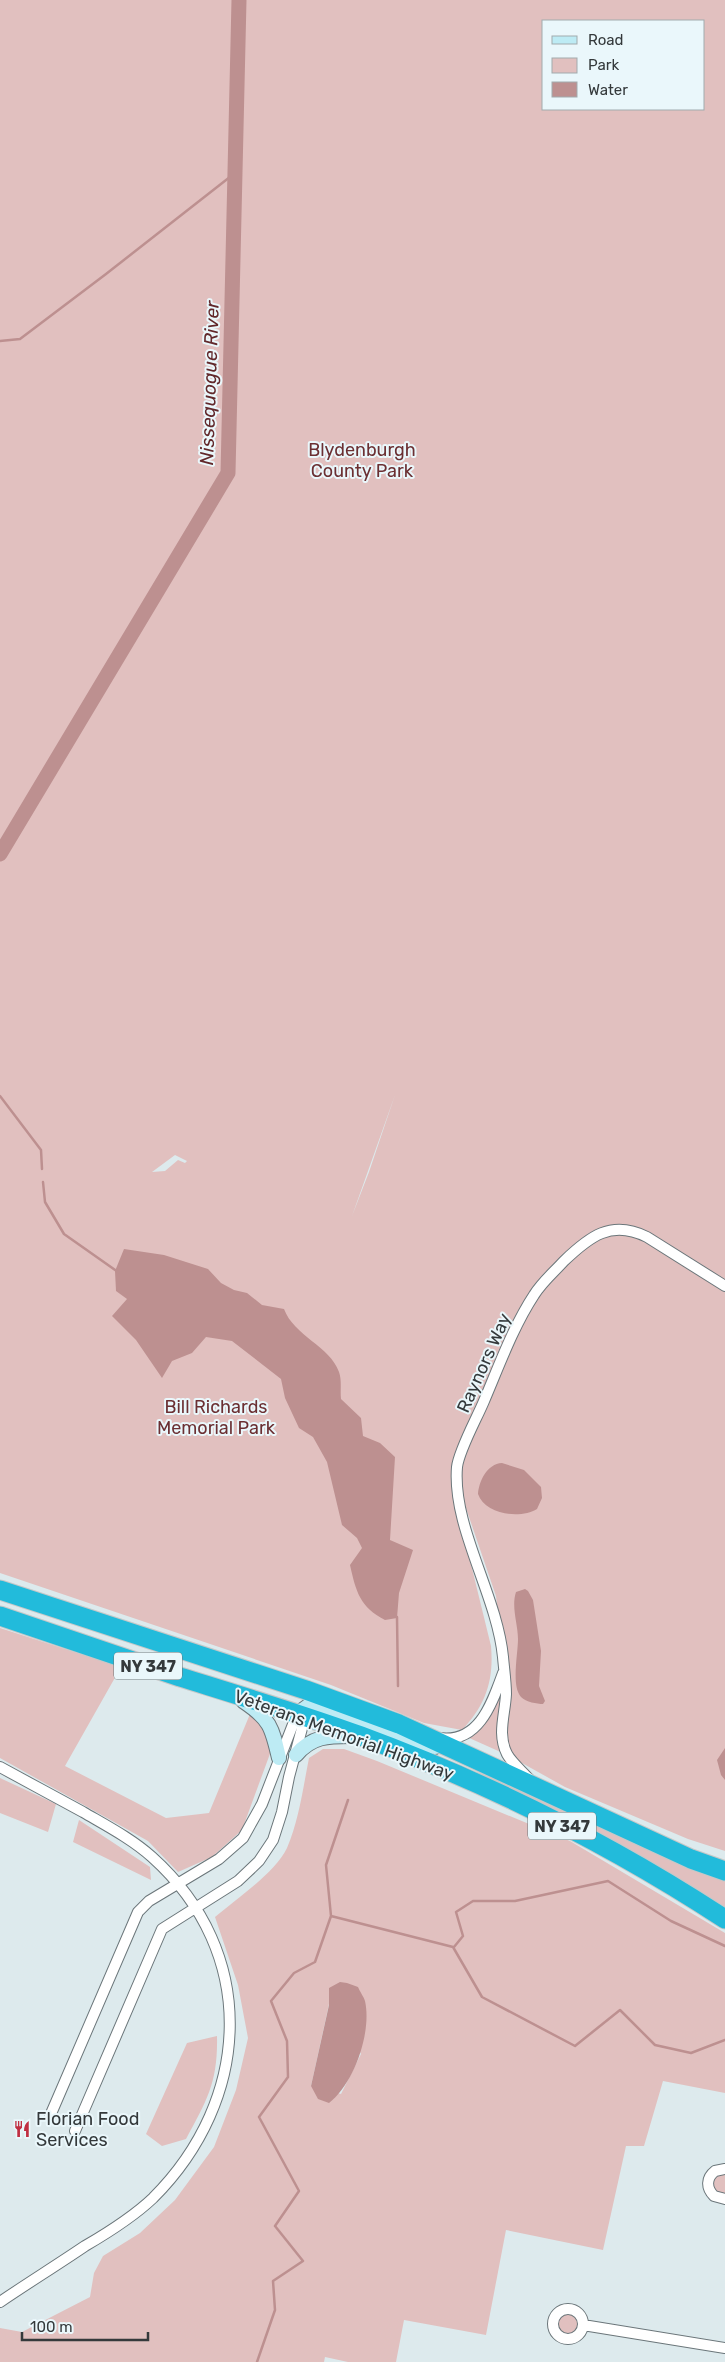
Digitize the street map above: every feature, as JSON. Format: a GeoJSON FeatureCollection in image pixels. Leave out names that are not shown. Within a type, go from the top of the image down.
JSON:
{"type":"FeatureCollection","features":[{"type":"Feature","properties":{"kind":"highway","name":"Veterans Memorial Highway"},"geometry":{"type":"LineString","coordinates":[[0,1590],[365,1711],[537,1786],[691,1859],[725,1871]]}},
{"type":"Feature","properties":{"kind":"highway","name":"Veterans Memorial Highway"},"geometry":{"type":"LineString","coordinates":[[0,1616],[232,1693],[302,1713],[459,1776],[542,1816],[657,1877],[725,1919]]}},
{"type":"Feature","properties":{"kind":"highway","name":"NY 347"},"geometry":{"type":"LineString","coordinates":[[652,1839],[725,1862]]}},
{"type":"Feature","properties":{"kind":"street","name":"Raynors Way"},"geometry":{"type":"LineString","coordinates":[[537,1786],[512,1760],[503,1744],[501,1729],[506,1695],[503,1654],[488,1592],[459,1501],[456,1483],[458,1464],[502,1361],[534,1296],[548,1278],[584,1243],[598,1234],[615,1230],[634,1231],[647,1237],[725,1286]]}},
{"type":"Feature","properties":{"kind":"street","name":"Raynors Way"},"geometry":{"type":"LineString","coordinates":[[426,1736],[456,1738],[477,1726],[488,1712],[504,1670]]}},
{"type":"Feature","properties":{"kind":"street"},"geometry":{"type":"LineString","coordinates":[[75,2131],[162,1929],[238,1881],[259,1861],[273,1840],[296,1754],[302,1713],[301,1696],[288,1684]]}},
{"type":"Feature","properties":{"kind":"street"},"geometry":{"type":"LineString","coordinates":[[232,1693],[266,1718],[273,1731],[279,1758]]}},
{"type":"Feature","properties":{"kind":"street"},"geometry":{"type":"LineString","coordinates":[[50,2116],[135,1916],[149,1901],[219,1859],[243,1838],[259,1811],[279,1758],[302,1713],[318,1706],[413,1742],[470,1756]]}},
{"type":"Feature","properties":{"kind":"street"},"geometry":{"type":"LineString","coordinates":[[296,1754],[307,1744],[320,1737],[362,1737]]}},
{"type":"Feature","properties":{"kind":"street"},"geometry":{"type":"LineString","coordinates":[[0,1767],[132,1841],[152,1856],[179,1883],[197,1907],[210,1933],[226,1986],[230,2016],[225,2071],[207,2122],[181,2166],[148,2203],[123,2222],[0,2302]]}},
{"type":"Feature","properties":{"kind":"street"},"geometry":{"type":"LineString","coordinates":[[725,2169],[715,2171],[708,2183],[708,2188],[714,2196],[725,2199]]}},
{"type":"Feature","properties":{"kind":"street"},"geometry":{"type":"LineString","coordinates":[[583,2325],[725,2348]]}},
{"type":"Feature","properties":{"kind":"green space","name":"Blydenburgh County Park"},"geometry":{"type":"Polygon","coordinates":[[[0,0],[725,0],[725,1851],[688,1839],[565,1787],[513,1758],[505,1740],[507,1695],[496,1596],[454,1473],[455,1499],[491,1646],[491,1670],[483,1701],[462,1730],[424,1723],[331,1685],[0,1573],[0,0]],[[395,1095],[352,1216],[369,1172],[395,1095]],[[175,1155],[152,1172],[165,1171],[178,1160],[185,1163],[187,1161],[175,1155]]]}},
{"type":"Feature","properties":{"kind":"green space"},"geometry":{"type":"Polygon","coordinates":[[[0,1628],[121,1667],[65,1766],[166,1818],[209,1813],[250,1714],[268,1728],[271,1751],[242,1830],[212,1857],[178,1872],[148,1841],[0,1758],[0,1628]]]}},
{"type":"Feature","properties":{"kind":"green space"},"geometry":{"type":"Polygon","coordinates":[[[502,1684],[505,1754],[467,1737],[502,1684]]]}},
{"type":"Feature","properties":{"kind":"green space"},"geometry":{"type":"Polygon","coordinates":[[[323,1749],[344,1749],[570,1841],[725,1933],[725,2093],[663,2081],[644,2146],[626,2146],[603,2250],[506,2230],[486,2335],[404,2320],[396,2362],[348,2362],[325,2357],[324,2362],[0,2362],[0,2328],[22,2332],[90,2297],[94,2273],[103,2256],[140,2233],[175,2200],[214,2147],[236,2090],[248,2038],[238,1985],[215,1917],[274,1867],[287,1848],[298,1815],[309,1758],[323,1749]],[[329,1988],[329,2004],[311,2086],[341,2094],[361,2054],[329,1988]]]}},
{"type":"Feature","properties":{"kind":"green space"},"geometry":{"type":"Polygon","coordinates":[[[463,1769],[496,1777],[725,1874],[725,1909],[706,1895],[617,1846],[463,1769]]]}},
{"type":"Feature","properties":{"kind":"green space"},"geometry":{"type":"Polygon","coordinates":[[[0,1778],[56,1804],[48,1832],[0,1813],[0,1778]]]}},
{"type":"Feature","properties":{"kind":"green space"},"geometry":{"type":"Polygon","coordinates":[[[79,1820],[150,1867],[151,1880],[73,1842],[79,1820]]]}},
{"type":"Feature","properties":{"kind":"green space"},"geometry":{"type":"Polygon","coordinates":[[[217,2036],[216,2066],[210,2090],[200,2113],[186,2139],[162,2146],[146,2134],[187,2043],[217,2036]]]}},
{"type":"Feature","properties":{"kind":"green space"},"geometry":{"type":"Polygon","coordinates":[[[725,2172],[725,2196],[714,2192],[712,2181],[716,2175],[725,2172]]]}},
{"type":"Feature","properties":{"kind":"green space"},"geometry":{"type":"Polygon","coordinates":[[[568,2311],[573,2312],[579,2318],[579,2328],[573,2334],[568,2335],[563,2334],[557,2328],[556,2323],[557,2318],[563,2312],[568,2311]]]}},
{"type":"Feature","properties":{"kind":"water"},"geometry":{"type":"Polygon","coordinates":[[[124,1249],[164,1255],[208,1269],[221,1283],[234,1290],[247,1293],[262,1305],[284,1309],[296,1327],[328,1355],[334,1363],[340,1375],[341,1399],[361,1418],[363,1436],[380,1443],[395,1457],[390,1540],[413,1550],[399,1593],[397,1618],[385,1620],[370,1610],[360,1598],[350,1565],[362,1548],[357,1538],[342,1525],[327,1462],[313,1437],[299,1428],[285,1398],[281,1379],[232,1341],[206,1337],[192,1353],[172,1361],[162,1378],[136,1340],[112,1316],[127,1299],[116,1291],[115,1271],[124,1249]]]}},
{"type":"Feature","properties":{"kind":"water"},"geometry":{"type":"Polygon","coordinates":[[[502,1463],[524,1470],[541,1487],[542,1498],[537,1509],[522,1514],[504,1513],[488,1507],[482,1501],[478,1494],[482,1479],[492,1466],[502,1463]]]}},
{"type":"Feature","properties":{"kind":"water"},"geometry":{"type":"Polygon","coordinates":[[[525,1589],[533,1600],[541,1651],[539,1686],[545,1701],[543,1704],[523,1699],[516,1685],[518,1633],[514,1610],[515,1598],[516,1592],[525,1589]]]}},
{"type":"Feature","properties":{"kind":"water"},"geometry":{"type":"Polygon","coordinates":[[[725,1748],[725,1780],[721,1775],[717,1760],[725,1748]]]}},
{"type":"Feature","properties":{"kind":"water"},"geometry":{"type":"Polygon","coordinates":[[[340,1982],[358,1987],[365,2001],[366,2027],[359,2056],[353,2071],[338,2094],[329,2103],[318,2099],[311,2086],[329,2005],[329,1988],[340,1982]]]}},
{"type":"Feature","properties":{"kind":"waterway","name":"Nissequogue River"},"geometry":{"type":"LineString","coordinates":[[0,854],[228,473],[239,0]]}},
{"type":"Feature","properties":{"kind":"waterway"},"geometry":{"type":"LineString","coordinates":[[0,341],[20,339],[235,173]]}},
{"type":"Feature","properties":{"kind":"waterway","name":"Nissequogue River"},"geometry":{"type":"LineString","coordinates":[[0,1096],[41,1150],[42,1169]]}},
{"type":"Feature","properties":{"kind":"waterway","name":"Nissequogue River"},"geometry":{"type":"LineString","coordinates":[[43,1182],[45,1202],[64,1234],[118,1272]]}},
{"type":"Feature","properties":{"kind":"waterway"},"geometry":{"type":"LineString","coordinates":[[397,1617],[398,1686]]}},
{"type":"Feature","properties":{"kind":"waterway","name":"Nissequogue River"},"geometry":{"type":"LineString","coordinates":[[257,2362],[275,2310],[273,2281],[303,2261],[275,2226],[299,2191],[259,2117],[288,2077],[287,2041],[271,2001],[294,1973],[315,1962],[331,1916],[326,1865],[348,1800]]}},
{"type":"Feature","properties":{"kind":"waterway"},"geometry":{"type":"LineString","coordinates":[[454,1947],[463,1936],[456,1912],[473,1901],[515,1901],[608,1881],[671,1921],[725,1946]]}},
{"type":"Feature","properties":{"kind":"waterway"},"geometry":{"type":"LineString","coordinates":[[331,1916],[453,1947],[482,1997],[575,2046],[620,2010],[655,2045],[691,2053],[725,2040]]}},
{"type":"Feature","properties":{"kind":"place","name":"Florian Food Services"},"geometry":{"type":"Point","coordinates":[22,2129]}},
{"type":"Feature","properties":{"kind":"park label","name":"Bill Richards Memorial Park"},"geometry":{"type":"Point","coordinates":[216,1417]}}]}
